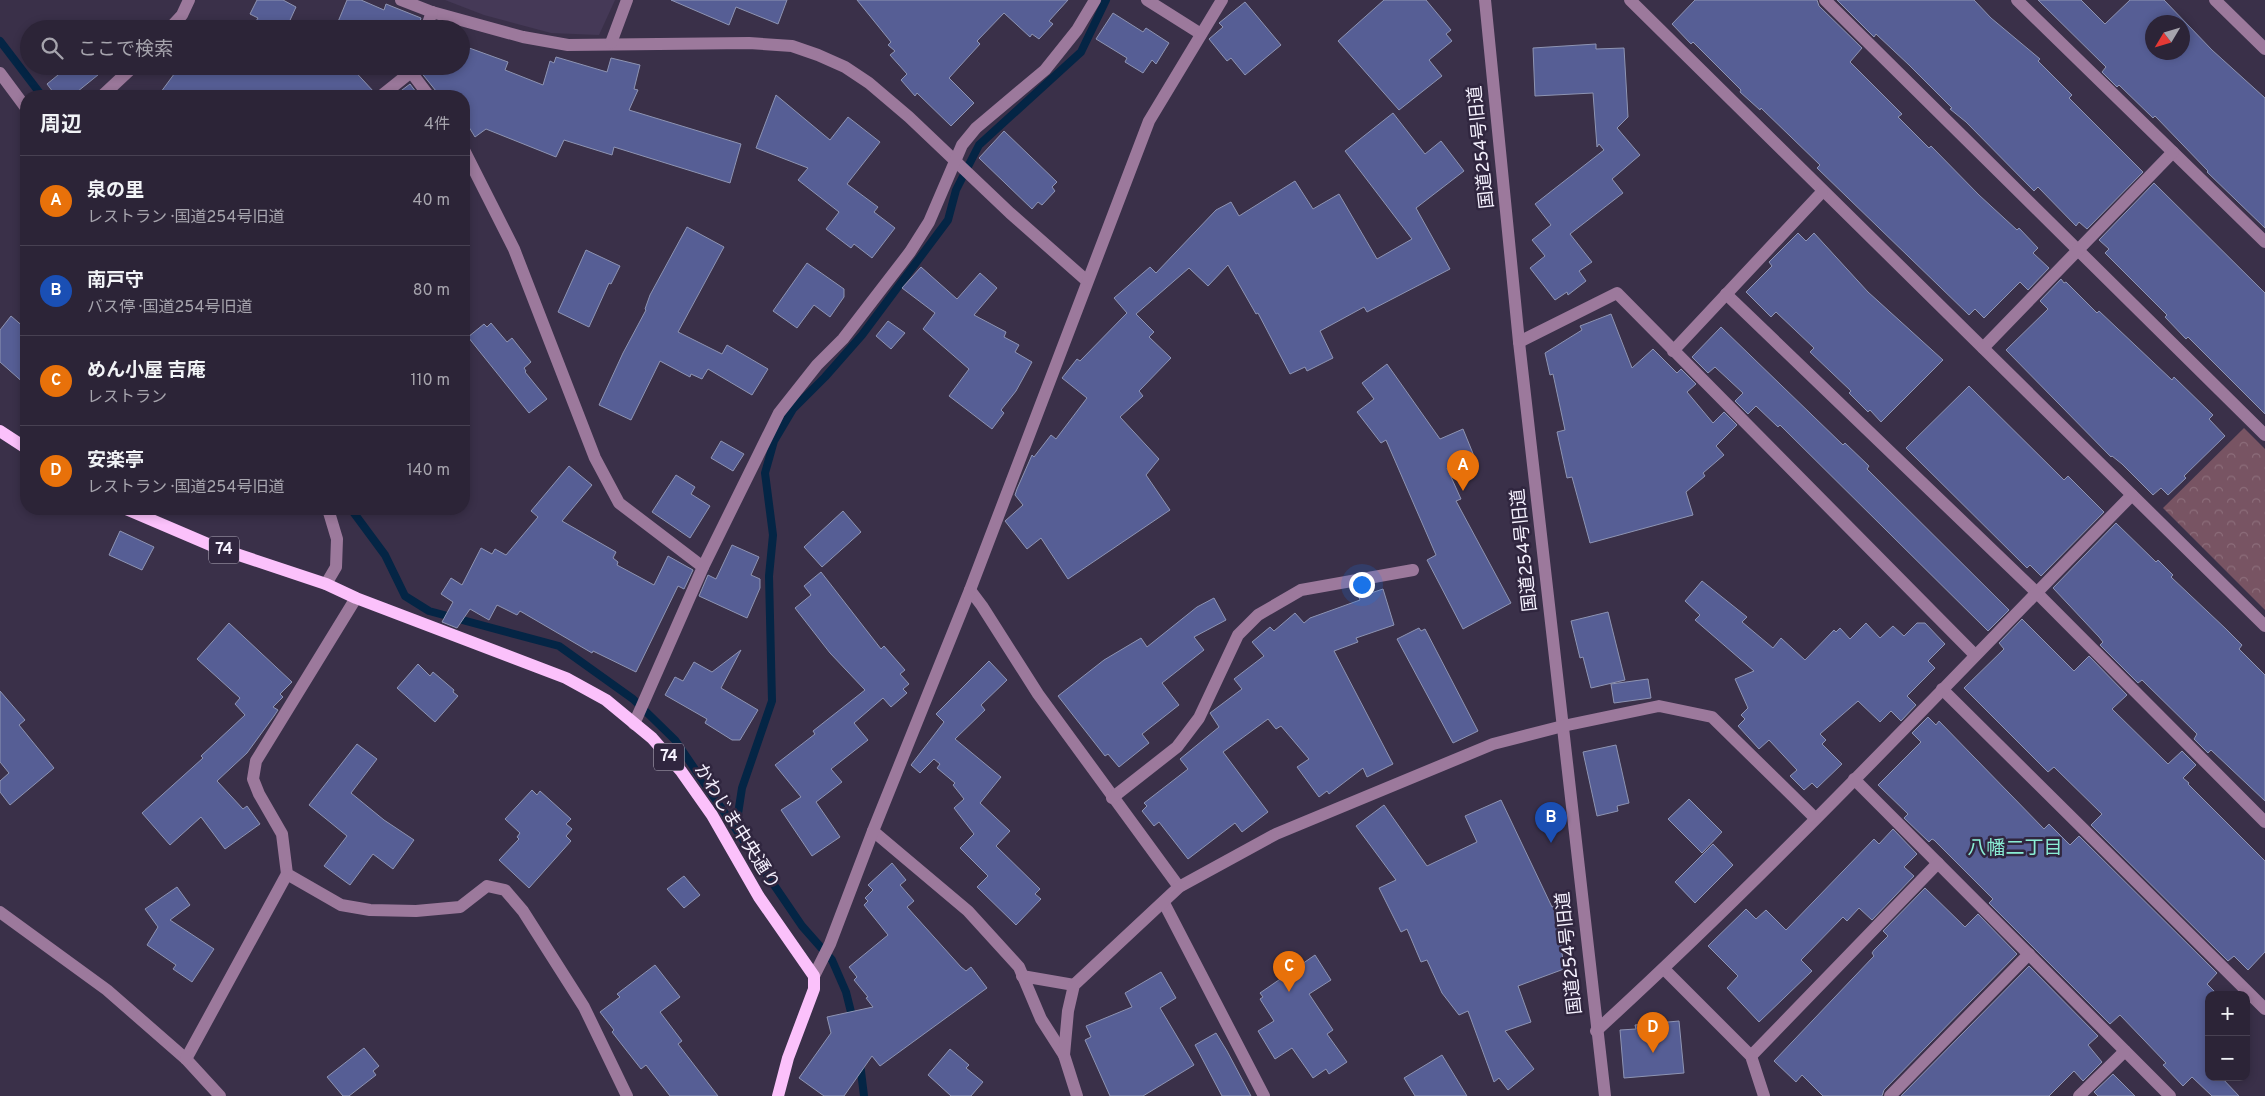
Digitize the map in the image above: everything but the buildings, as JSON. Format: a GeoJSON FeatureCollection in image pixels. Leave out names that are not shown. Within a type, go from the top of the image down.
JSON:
{"type":"FeatureCollection","features":[{"type":"Feature","properties":{"kind":"main road"},"geometry":{"type":"LineString","coordinates":[[0,431],[20,444]]}},
{"type":"Feature","properties":{"kind":"main road","name":"74"},"geometry":{"type":"LineString","coordinates":[[140,515],[215,547],[326,584]]}},
{"type":"Feature","properties":{"kind":"main road","name":"かわじま中央通り"},"geometry":{"type":"LineString","coordinates":[[326,584],[356,598],[566,678],[606,700],[652,738],[681,770],[712,816],[759,897],[814,976]]}},
{"type":"Feature","properties":{"kind":"main road"},"geometry":{"type":"LineString","coordinates":[[778,1096],[788,1058],[814,989],[814,976]]}},
{"type":"Feature","properties":{"kind":"street"},"geometry":{"type":"LineString","coordinates":[[177,20],[189,0]]}},
{"type":"Feature","properties":{"kind":"street"},"geometry":{"type":"LineString","coordinates":[[401,0],[460,20]]}},
{"type":"Feature","properties":{"kind":"street"},"geometry":{"type":"LineString","coordinates":[[611,44],[628,0]]}},
{"type":"Feature","properties":{"kind":"street"},"geometry":{"type":"LineString","coordinates":[[634,724],[703,567],[779,413],[817,365],[843,339],[910,252],[929,222],[962,145],[976,128],[1044,70],[1077,30],[1095,0]]}},
{"type":"Feature","properties":{"kind":"street"},"geometry":{"type":"LineString","coordinates":[[1148,0],[1201,34]]}},
{"type":"Feature","properties":{"kind":"street"},"geometry":{"type":"LineString","coordinates":[[814,976],[830,944],[873,831],[970,590],[1149,121],[1222,0]]}},
{"type":"Feature","properties":{"kind":"street","name":"国道254号旧道"},"geometry":{"type":"LineString","coordinates":[[1485,0],[1519,342],[1596,1030],[1600,1094]]}},
{"type":"Feature","properties":{"kind":"street"},"geometry":{"type":"LineString","coordinates":[[1630,0],[1822,192],[2265,626]]}},
{"type":"Feature","properties":{"kind":"street"},"geometry":{"type":"LineString","coordinates":[[1825,0],[2265,435]]}},
{"type":"Feature","properties":{"kind":"street"},"geometry":{"type":"LineString","coordinates":[[2017,0],[2265,242]]}},
{"type":"Feature","properties":{"kind":"street"},"geometry":{"type":"LineString","coordinates":[[2215,0],[2265,49]]}},
{"type":"Feature","properties":{"kind":"street"},"geometry":{"type":"LineString","coordinates":[[429,20],[432,12]]}},
{"type":"Feature","properties":{"kind":"street"},"geometry":{"type":"LineString","coordinates":[[470,23],[523,38],[568,44],[749,43],[792,46],[845,67],[869,83],[910,117],[1010,213],[1087,281]]}},
{"type":"Feature","properties":{"kind":"street"},"geometry":{"type":"LineString","coordinates":[[0,73],[20,100]]}},
{"type":"Feature","properties":{"kind":"street"},"geometry":{"type":"LineString","coordinates":[[108,90],[124,75]]}},
{"type":"Feature","properties":{"kind":"street"},"geometry":{"type":"LineString","coordinates":[[388,90],[405,75]]}},
{"type":"Feature","properties":{"kind":"street"},"geometry":{"type":"LineString","coordinates":[[416,75],[425,90]]}},
{"type":"Feature","properties":{"kind":"street"},"geometry":{"type":"LineString","coordinates":[[1983,348],[2173,152]]}},
{"type":"Feature","properties":{"kind":"street"},"geometry":{"type":"LineString","coordinates":[[470,162],[514,249],[595,458],[619,503],[703,567]]}},
{"type":"Feature","properties":{"kind":"street"},"geometry":{"type":"LineString","coordinates":[[1673,351],[1822,192]]}},
{"type":"Feature","properties":{"kind":"street"},"geometry":{"type":"LineString","coordinates":[[1519,342],[1616,293],[1975,655]]}},
{"type":"Feature","properties":{"kind":"street"},"geometry":{"type":"LineString","coordinates":[[1726,294],[2036,592],[2265,822]]}},
{"type":"Feature","properties":{"kind":"street"},"geometry":{"type":"LineString","coordinates":[[1596,1030],[1664,969],[1854,779],[2132,495]]}},
{"type":"Feature","properties":{"kind":"street"},"geometry":{"type":"LineString","coordinates":[[326,584],[336,568],[337,539],[330,515]]}},
{"type":"Feature","properties":{"kind":"street"},"geometry":{"type":"LineString","coordinates":[[1112,798],[1177,747],[1198,718],[1238,635],[1258,615],[1301,590],[1412,570]]}},
{"type":"Feature","properties":{"kind":"street"},"geometry":{"type":"LineString","coordinates":[[970,590],[1038,694],[1112,798],[1179,887]]}},
{"type":"Feature","properties":{"kind":"street"},"geometry":{"type":"LineString","coordinates":[[186,1059],[287,874],[282,834],[259,794],[253,779],[256,761],[356,598]]}},
{"type":"Feature","properties":{"kind":"street"},"geometry":{"type":"LineString","coordinates":[[1942,689],[2265,1009]]}},
{"type":"Feature","properties":{"kind":"street"},"geometry":{"type":"LineString","coordinates":[[1064,1054],[1068,1010],[1074,985],[1179,887],[1245,849],[1306,820],[1493,744],[1563,726],[1659,706],[1712,717],[1815,818]]}},
{"type":"Feature","properties":{"kind":"street"},"geometry":{"type":"LineString","coordinates":[[1854,779],[2170,1096]]}},
{"type":"Feature","properties":{"kind":"street"},"geometry":{"type":"LineString","coordinates":[[873,831],[968,911],[1019,966],[1042,1019],[1064,1054],[1077,1096]]}},
{"type":"Feature","properties":{"kind":"street"},"geometry":{"type":"LineString","coordinates":[[1750,1056],[1938,863]]}},
{"type":"Feature","properties":{"kind":"street"},"geometry":{"type":"LineString","coordinates":[[287,874],[341,905],[370,910],[416,911],[460,907],[487,886],[505,890],[522,911],[584,1007],[627,1096]]}},
{"type":"Feature","properties":{"kind":"street"},"geometry":{"type":"LineString","coordinates":[[1164,903],[1264,1096]]}},
{"type":"Feature","properties":{"kind":"street"},"geometry":{"type":"LineString","coordinates":[[0,912],[107,990],[186,1059],[220,1096]]}},
{"type":"Feature","properties":{"kind":"street"},"geometry":{"type":"LineString","coordinates":[[1890,1096],[2029,954]]}},
{"type":"Feature","properties":{"kind":"street"},"geometry":{"type":"LineString","coordinates":[[1664,969],[1750,1056],[1764,1096]]}},
{"type":"Feature","properties":{"kind":"street"},"geometry":{"type":"LineString","coordinates":[[1022,976],[1074,985]]}},
{"type":"Feature","properties":{"kind":"street"},"geometry":{"type":"LineString","coordinates":[[2079,1096],[2125,1051]]}},
{"type":"Feature","properties":{"kind":"shaded area"},"geometry":{"type":"Polygon","coordinates":[[[445,0],[615,0],[599,35],[551,33],[484,15],[445,0]]]}},
{"type":"Feature","properties":{"kind":"green space"},"geometry":{"type":"Polygon","coordinates":[[[2244,428],[2265,449],[2265,610],[2163,508],[2244,428]]]}},
{"type":"Feature","properties":{"kind":"waterway"},"geometry":{"type":"LineString","coordinates":[[736,827],[742,788],[772,701],[769,576],[773,535],[765,473],[774,441],[793,409],[825,377],[862,335],[948,220],[956,190],[979,145],[1081,52],[1106,0]]}},
{"type":"Feature","properties":{"kind":"waterway"},"geometry":{"type":"LineString","coordinates":[[0,41],[20,67]]}},
{"type":"Feature","properties":{"kind":"waterway"},"geometry":{"type":"LineString","coordinates":[[26,75],[37,90]]}},
{"type":"Feature","properties":{"kind":"waterway"},"geometry":{"type":"LineString","coordinates":[[355,515],[385,555],[405,596],[429,611],[559,646],[633,699],[675,740],[802,926],[832,960],[846,992],[853,1020]]}},
{"type":"Feature","properties":{"kind":"waterway"},"geometry":{"type":"LineString","coordinates":[[860,1063],[864,1096]]}},
{"type":"Feature","properties":{"kind":"place","name":"泉の里"},"geometry":{"type":"Point","coordinates":[1463,491]}},
{"type":"Feature","properties":{"kind":"place","name":"南戸守"},"geometry":{"type":"Point","coordinates":[1551,843]}},
{"type":"Feature","properties":{"kind":"place","name":"めん小屋 吉庵"},"geometry":{"type":"Point","coordinates":[1289,992]}},
{"type":"Feature","properties":{"kind":"place","name":"安楽亭"},"geometry":{"type":"Point","coordinates":[1653,1053]}},
{"type":"Feature","properties":{"kind":"district","name":"八幡二丁目"},"geometry":{"type":"Point","coordinates":[2015,849]}}]}
